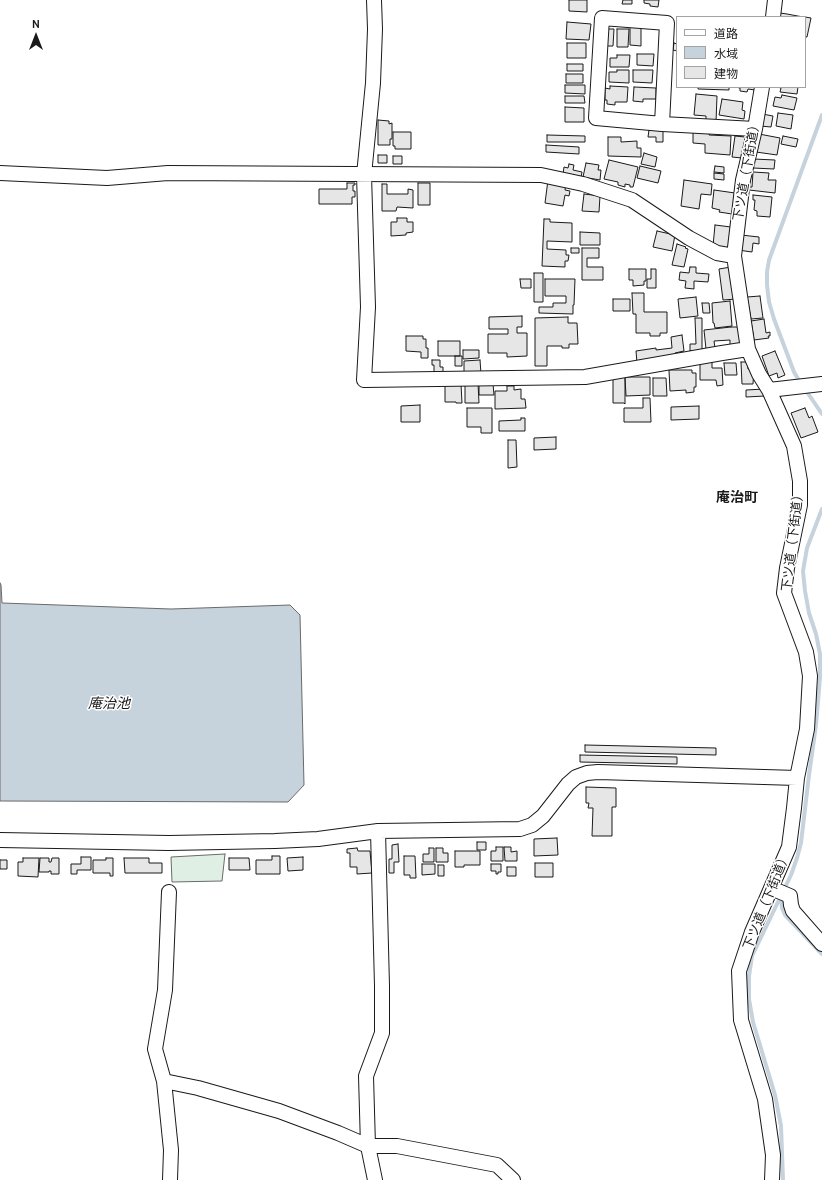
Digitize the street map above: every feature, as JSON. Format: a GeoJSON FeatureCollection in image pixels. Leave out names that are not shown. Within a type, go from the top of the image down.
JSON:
{"type":"FeatureCollection","features":[{"type":"Feature","properties":{"kind":"street"},"geometry":{"type":"LineString","coordinates":[[374,0],[375,29],[373,83],[364,175],[368,307],[364,380],[585,377],[748,349]]}},
{"type":"Feature","properties":{"kind":"street"},"geometry":{"type":"LineString","coordinates":[[773,16],[775,0]]}},
{"type":"Feature","properties":{"kind":"street"},"geometry":{"type":"LineString","coordinates":[[662,124],[667,23],[602,18],[596,118],[662,124],[755,129]]}},
{"type":"Feature","properties":{"kind":"street","name":"下ツ道（下街道）"},"geometry":{"type":"LineString","coordinates":[[762,88],[755,129],[743,180],[734,256],[748,349],[758,374],[769,390],[794,446],[800,481],[800,505],[787,568],[784,593],[806,652],[810,676],[807,729],[797,778],[789,847],[752,932],[739,971],[741,1020],[764,1099],[773,1155],[772,1180]]}},
{"type":"Feature","properties":{"kind":"street"},"geometry":{"type":"LineString","coordinates":[[0,173],[107,178],[168,173],[541,175],[582,184],[632,200],[689,238],[717,253],[734,256]]}},
{"type":"Feature","properties":{"kind":"street"},"geometry":{"type":"LineString","coordinates":[[769,390],[817,384]]}},
{"type":"Feature","properties":{"kind":"street"},"geometry":{"type":"LineString","coordinates":[[0,840],[169,843],[267,841],[318,839],[378,831],[520,829],[532,825],[543,816],[568,784],[576,777],[588,773],[598,772],[797,778]]}},
{"type":"Feature","properties":{"kind":"street"},"geometry":{"type":"LineString","coordinates":[[375,1180],[368,1146],[366,1076],[382,1033],[378,831]]}},
{"type":"Feature","properties":{"kind":"street"},"geometry":{"type":"LineString","coordinates":[[771,888],[790,896],[793,911],[822,944]]}},
{"type":"Feature","properties":{"kind":"street"},"geometry":{"type":"LineString","coordinates":[[169,892],[165,990],[155,1049],[164,1081],[171,1150],[170,1180]]}},
{"type":"Feature","properties":{"kind":"street"},"geometry":{"type":"LineString","coordinates":[[164,1081],[198,1088],[279,1111],[368,1146],[397,1146],[497,1165],[512,1180]]}},
{"type":"Feature","properties":{"kind":"green space"},"geometry":{"type":"Polygon","coordinates":[[[225,854],[222,881],[172,882],[171,857],[225,854]]]}},
{"type":"Feature","properties":{"kind":"water","name":"庵治池"},"geometry":{"type":"Polygon","coordinates":[[[0,583],[2,603],[171,609],[290,605],[300,615],[304,785],[288,802],[0,801],[0,583]]]}},
{"type":"Feature","properties":{"kind":"building"},"geometry":{"type":"Polygon","coordinates":[[[569,0],[587,0],[587,12],[569,11],[569,0]]]}},
{"type":"Feature","properties":{"kind":"building"},"geometry":{"type":"Polygon","coordinates":[[[623,0],[632,0],[632,4],[622,4],[623,0]]]}},
{"type":"Feature","properties":{"kind":"building"},"geometry":{"type":"Polygon","coordinates":[[[644,0],[659,0],[658,7],[650,6],[650,4],[644,3],[644,0]]]}},
{"type":"Feature","properties":{"kind":"building"},"geometry":{"type":"Polygon","coordinates":[[[780,13],[798,16],[779,16],[780,13]]]}},
{"type":"Feature","properties":{"kind":"building"},"geometry":{"type":"Polygon","coordinates":[[[806,17],[811,18],[806,37],[806,17]]]}},
{"type":"Feature","properties":{"kind":"building"},"geometry":{"type":"Polygon","coordinates":[[[567,22],[591,24],[589,40],[566,39],[567,22]]]}},
{"type":"Feature","properties":{"kind":"building"},"geometry":{"type":"Polygon","coordinates":[[[630,26],[641,27],[641,46],[630,45],[630,26]]]}},
{"type":"Feature","properties":{"kind":"building"},"geometry":{"type":"Polygon","coordinates":[[[604,29],[614,29],[613,46],[604,46],[604,29]]]}},
{"type":"Feature","properties":{"kind":"building"},"geometry":{"type":"Polygon","coordinates":[[[617,29],[629,29],[628,47],[617,47],[617,29]]]}},
{"type":"Feature","properties":{"kind":"building"},"geometry":{"type":"Polygon","coordinates":[[[567,43],[586,43],[586,58],[567,58],[567,43]]]}},
{"type":"Feature","properties":{"kind":"building"},"geometry":{"type":"Polygon","coordinates":[[[674,43],[676,44],[676,51],[673,50],[674,43]]]}},
{"type":"Feature","properties":{"kind":"building"},"geometry":{"type":"Polygon","coordinates":[[[637,54],[654,54],[653,66],[637,65],[637,54]]]}},
{"type":"Feature","properties":{"kind":"building"},"geometry":{"type":"Polygon","coordinates":[[[617,55],[630,55],[629,67],[610,67],[610,58],[617,58],[617,55]]]}},
{"type":"Feature","properties":{"kind":"building"},"geometry":{"type":"Polygon","coordinates":[[[567,64],[583,64],[583,71],[567,71],[567,64]]]}},
{"type":"Feature","properties":{"kind":"building"},"geometry":{"type":"Polygon","coordinates":[[[617,70],[629,70],[629,83],[609,82],[609,72],[617,72],[617,70]]]}},
{"type":"Feature","properties":{"kind":"building"},"geometry":{"type":"Polygon","coordinates":[[[633,70],[653,70],[652,83],[633,82],[633,70]]]}},
{"type":"Feature","properties":{"kind":"building"},"geometry":{"type":"Polygon","coordinates":[[[566,74],[583,74],[583,83],[566,83],[566,74]]]}},
{"type":"Feature","properties":{"kind":"building"},"geometry":{"type":"Polygon","coordinates":[[[565,85],[585,85],[585,94],[565,93],[565,85]]]}},
{"type":"Feature","properties":{"kind":"building"},"geometry":{"type":"Polygon","coordinates":[[[610,86],[628,87],[627,102],[615,102],[615,105],[607,104],[607,100],[605,100],[605,88],[610,89],[610,86]]]}},
{"type":"Feature","properties":{"kind":"building"},"geometry":{"type":"Polygon","coordinates":[[[634,87],[656,88],[656,99],[643,99],[643,102],[633,101],[634,87]]]}},
{"type":"Feature","properties":{"kind":"building"},"geometry":{"type":"Polygon","coordinates":[[[729,88],[729,90],[698,89],[729,88]]]}},
{"type":"Feature","properties":{"kind":"building"},"geometry":{"type":"Polygon","coordinates":[[[740,88],[756,88],[755,90],[748,89],[747,92],[740,91],[740,88]]]}},
{"type":"Feature","properties":{"kind":"building"},"geometry":{"type":"Polygon","coordinates":[[[781,88],[798,88],[797,94],[780,92],[781,88]]]}},
{"type":"Feature","properties":{"kind":"building"},"geometry":{"type":"Polygon","coordinates":[[[696,94],[717,96],[716,122],[706,121],[706,116],[694,115],[696,94]]]}},
{"type":"Feature","properties":{"kind":"building"},"geometry":{"type":"Polygon","coordinates":[[[782,95],[797,98],[794,110],[773,106],[775,97],[781,98],[782,95]]]}},
{"type":"Feature","properties":{"kind":"building"},"geometry":{"type":"Polygon","coordinates":[[[565,96],[584,96],[585,103],[565,103],[565,96]]]}},
{"type":"Feature","properties":{"kind":"building"},"geometry":{"type":"Polygon","coordinates":[[[722,99],[743,102],[742,110],[745,111],[744,119],[719,115],[722,99]]]}},
{"type":"Feature","properties":{"kind":"building"},"geometry":{"type":"Polygon","coordinates":[[[565,107],[584,108],[584,122],[565,122],[565,107]]]}},
{"type":"Feature","properties":{"kind":"building"},"geometry":{"type":"Polygon","coordinates":[[[778,113],[793,115],[791,129],[776,126],[778,113]]]}},
{"type":"Feature","properties":{"kind":"building"},"geometry":{"type":"Polygon","coordinates":[[[762,114],[773,116],[771,127],[760,126],[762,114]]]}},
{"type":"Feature","properties":{"kind":"building"},"geometry":{"type":"Polygon","coordinates":[[[378,120],[389,121],[389,124],[392,123],[392,139],[390,139],[390,145],[378,145],[378,120]]]}},
{"type":"Feature","properties":{"kind":"building"},"geometry":{"type":"Polygon","coordinates":[[[649,130],[663,130],[663,142],[656,142],[656,137],[648,137],[649,130]]]}},
{"type":"Feature","properties":{"kind":"building"},"geometry":{"type":"Polygon","coordinates":[[[393,132],[411,132],[411,149],[395,149],[395,146],[393,146],[393,132]]]}},
{"type":"Feature","properties":{"kind":"building"},"geometry":{"type":"Polygon","coordinates":[[[693,132],[709,132],[709,135],[731,136],[730,155],[705,153],[705,144],[693,143],[693,132]]]}},
{"type":"Feature","properties":{"kind":"building"},"geometry":{"type":"Polygon","coordinates":[[[759,134],[780,138],[777,155],[756,152],[759,134]]]}},
{"type":"Feature","properties":{"kind":"building"},"geometry":{"type":"Polygon","coordinates":[[[547,135],[585,136],[585,142],[547,142],[547,135]]]}},
{"type":"Feature","properties":{"kind":"building"},"geometry":{"type":"Polygon","coordinates":[[[735,136],[745,137],[742,158],[732,157],[735,136]]]}},
{"type":"Feature","properties":{"kind":"building"},"geometry":{"type":"Polygon","coordinates":[[[783,136],[798,139],[796,147],[781,144],[783,136]]]}},
{"type":"Feature","properties":{"kind":"building"},"geometry":{"type":"Polygon","coordinates":[[[608,137],[621,137],[621,142],[637,141],[637,148],[641,148],[641,157],[608,156],[608,137]]]}},
{"type":"Feature","properties":{"kind":"building"},"geometry":{"type":"Polygon","coordinates":[[[546,145],[579,147],[579,154],[546,152],[546,145]]]}},
{"type":"Feature","properties":{"kind":"building"},"geometry":{"type":"Polygon","coordinates":[[[644,153],[657,157],[655,167],[641,164],[644,153]]]}},
{"type":"Feature","properties":{"kind":"building"},"geometry":{"type":"Polygon","coordinates":[[[378,155],[387,155],[387,163],[378,163],[378,155]]]}},
{"type":"Feature","properties":{"kind":"building"},"geometry":{"type":"Polygon","coordinates":[[[393,156],[402,156],[402,164],[393,164],[393,156]]]}},
{"type":"Feature","properties":{"kind":"building"},"geometry":{"type":"Polygon","coordinates":[[[753,159],[775,160],[774,169],[753,168],[753,159]]]}},
{"type":"Feature","properties":{"kind":"building"},"geometry":{"type":"Polygon","coordinates":[[[609,160],[638,167],[633,187],[625,184],[625,187],[618,185],[618,182],[604,179],[609,160]]]}},
{"type":"Feature","properties":{"kind":"building"},"geometry":{"type":"Polygon","coordinates":[[[586,163],[599,165],[598,170],[601,170],[600,180],[583,177],[586,163]]]}},
{"type":"Feature","properties":{"kind":"building"},"geometry":{"type":"Polygon","coordinates":[[[569,164],[574,165],[573,170],[582,172],[581,178],[563,174],[564,167],[568,168],[569,164]]]}},
{"type":"Feature","properties":{"kind":"building"},"geometry":{"type":"Polygon","coordinates":[[[640,166],[661,171],[658,183],[637,178],[640,166]]]}},
{"type":"Feature","properties":{"kind":"building"},"geometry":{"type":"Polygon","coordinates":[[[715,166],[724,167],[724,173],[714,172],[715,166]]]}},
{"type":"Feature","properties":{"kind":"building"},"geometry":{"type":"Polygon","coordinates":[[[753,172],[769,173],[768,180],[776,180],[775,193],[749,190],[749,187],[752,187],[753,172]]]}},
{"type":"Feature","properties":{"kind":"building"},"geometry":{"type":"Polygon","coordinates":[[[714,173],[724,174],[724,180],[714,179],[714,173]]]}},
{"type":"Feature","properties":{"kind":"building"},"geometry":{"type":"Polygon","coordinates":[[[548,180],[566,183],[565,190],[570,191],[569,196],[565,195],[563,206],[545,203],[548,180]]]}},
{"type":"Feature","properties":{"kind":"building"},"geometry":{"type":"Polygon","coordinates":[[[684,180],[712,184],[711,195],[701,194],[699,209],[681,206],[684,180]]]}},
{"type":"Feature","properties":{"kind":"building"},"geometry":{"type":"Polygon","coordinates":[[[347,183],[355,183],[355,185],[353,185],[353,191],[355,191],[355,197],[352,197],[352,204],[319,204],[319,189],[347,189],[347,183]]]}},
{"type":"Feature","properties":{"kind":"building"},"geometry":{"type":"Polygon","coordinates":[[[418,183],[430,183],[430,205],[418,205],[418,183]]]}},
{"type":"Feature","properties":{"kind":"building"},"geometry":{"type":"Polygon","coordinates":[[[382,184],[387,184],[387,194],[408,194],[408,189],[413,190],[413,208],[397,207],[396,211],[382,211],[382,184]]]}},
{"type":"Feature","properties":{"kind":"building"},"geometry":{"type":"Polygon","coordinates":[[[714,190],[735,193],[732,214],[719,212],[720,210],[712,208],[714,190]]]}},
{"type":"Feature","properties":{"kind":"building"},"geometry":{"type":"Polygon","coordinates":[[[584,194],[600,196],[599,212],[582,211],[584,194]]]}},
{"type":"Feature","properties":{"kind":"building"},"geometry":{"type":"Polygon","coordinates":[[[753,195],[772,197],[770,217],[757,216],[757,211],[754,210],[755,200],[753,200],[753,195]]]}},
{"type":"Feature","properties":{"kind":"building"},"geometry":{"type":"Polygon","coordinates":[[[397,218],[407,218],[407,222],[413,222],[413,232],[406,233],[406,235],[391,236],[391,222],[397,222],[397,218]]]}},
{"type":"Feature","properties":{"kind":"building"},"geometry":{"type":"Polygon","coordinates":[[[544,219],[550,219],[550,222],[572,223],[572,242],[547,241],[547,249],[566,250],[566,255],[569,255],[568,261],[565,261],[565,267],[542,266],[544,219]]]}},
{"type":"Feature","properties":{"kind":"building"},"geometry":{"type":"Polygon","coordinates":[[[715,225],[731,227],[729,248],[713,246],[715,225]]]}},
{"type":"Feature","properties":{"kind":"building"},"geometry":{"type":"Polygon","coordinates":[[[657,231],[675,235],[672,251],[653,247],[657,231]]]}},
{"type":"Feature","properties":{"kind":"building"},"geometry":{"type":"Polygon","coordinates":[[[580,232],[600,233],[600,245],[580,245],[580,232]]]}},
{"type":"Feature","properties":{"kind":"building"},"geometry":{"type":"Polygon","coordinates":[[[741,235],[759,237],[759,244],[753,243],[752,252],[738,250],[741,235]]]}},
{"type":"Feature","properties":{"kind":"building"},"geometry":{"type":"Polygon","coordinates":[[[677,244],[688,249],[684,267],[672,265],[677,244]]]}},
{"type":"Feature","properties":{"kind":"building"},"geometry":{"type":"Polygon","coordinates":[[[571,248],[579,248],[579,253],[571,253],[571,248]]]}},
{"type":"Feature","properties":{"kind":"building"},"geometry":{"type":"Polygon","coordinates":[[[582,248],[599,248],[599,258],[587,258],[587,267],[603,267],[603,280],[582,280],[582,248]]]}},
{"type":"Feature","properties":{"kind":"building"},"geometry":{"type":"Polygon","coordinates":[[[690,267],[696,267],[696,273],[709,274],[708,282],[694,281],[694,289],[685,288],[686,281],[679,280],[680,272],[689,273],[690,267]]]}},
{"type":"Feature","properties":{"kind":"building"},"geometry":{"type":"Polygon","coordinates":[[[731,267],[736,299],[723,300],[719,269],[731,267]]]}},
{"type":"Feature","properties":{"kind":"building"},"geometry":{"type":"Polygon","coordinates":[[[629,269],[646,269],[646,281],[644,281],[644,285],[633,286],[633,280],[629,280],[629,269]]]}},
{"type":"Feature","properties":{"kind":"building"},"geometry":{"type":"Polygon","coordinates":[[[651,269],[656,269],[656,288],[647,288],[647,279],[651,279],[651,269]]]}},
{"type":"Feature","properties":{"kind":"building"},"geometry":{"type":"Polygon","coordinates":[[[534,273],[543,273],[543,302],[534,302],[534,273]]]}},
{"type":"Feature","properties":{"kind":"building"},"geometry":{"type":"Polygon","coordinates":[[[520,279],[531,279],[531,288],[521,288],[520,279]]]}},
{"type":"Feature","properties":{"kind":"building"},"geometry":{"type":"Polygon","coordinates":[[[545,279],[575,279],[573,314],[539,313],[539,307],[553,307],[553,303],[566,303],[566,296],[545,296],[545,279]]]}},
{"type":"Feature","properties":{"kind":"building"},"geometry":{"type":"Polygon","coordinates":[[[632,293],[644,293],[644,312],[667,312],[667,333],[660,333],[660,336],[650,336],[650,333],[636,333],[636,314],[633,314],[632,293]]]}},
{"type":"Feature","properties":{"kind":"building"},"geometry":{"type":"Polygon","coordinates":[[[760,296],[763,318],[751,319],[747,297],[760,296]]]}},
{"type":"Feature","properties":{"kind":"building"},"geometry":{"type":"Polygon","coordinates":[[[696,297],[698,316],[680,318],[678,299],[696,297]]]}},
{"type":"Feature","properties":{"kind":"building"},"geometry":{"type":"Polygon","coordinates":[[[613,299],[630,299],[630,311],[613,311],[613,299]]]}},
{"type":"Feature","properties":{"kind":"building"},"geometry":{"type":"Polygon","coordinates":[[[730,301],[732,326],[715,328],[713,323],[712,303],[730,301]]]}},
{"type":"Feature","properties":{"kind":"building"},"geometry":{"type":"Polygon","coordinates":[[[702,303],[709,303],[710,313],[703,313],[702,303]]]}},
{"type":"Feature","properties":{"kind":"building"},"geometry":{"type":"Polygon","coordinates":[[[522,316],[522,327],[517,327],[517,333],[527,333],[527,356],[507,357],[507,353],[488,353],[488,334],[508,334],[508,329],[489,329],[489,317],[522,316]]]}},
{"type":"Feature","properties":{"kind":"building"},"geometry":{"type":"Polygon","coordinates":[[[568,317],[568,323],[577,323],[578,344],[569,344],[569,348],[562,348],[562,346],[547,346],[547,366],[535,366],[535,318],[568,317]]]}},
{"type":"Feature","properties":{"kind":"building"},"geometry":{"type":"Polygon","coordinates":[[[695,318],[702,318],[702,351],[690,351],[690,344],[696,344],[695,318]]]}},
{"type":"Feature","properties":{"kind":"building"},"geometry":{"type":"Polygon","coordinates":[[[764,319],[766,333],[770,332],[770,336],[768,336],[769,338],[754,340],[751,321],[764,319]]]}},
{"type":"Feature","properties":{"kind":"building"},"geometry":{"type":"Polygon","coordinates":[[[739,327],[740,344],[730,345],[730,340],[714,341],[715,348],[706,349],[704,330],[739,327]]]}},
{"type":"Feature","properties":{"kind":"building"},"geometry":{"type":"Polygon","coordinates":[[[682,335],[684,351],[675,353],[676,357],[637,363],[636,351],[656,348],[656,350],[672,348],[671,337],[682,335]]]}},
{"type":"Feature","properties":{"kind":"building"},"geometry":{"type":"Polygon","coordinates":[[[406,336],[423,336],[423,339],[426,339],[428,358],[421,358],[421,352],[406,351],[406,336]]]}},
{"type":"Feature","properties":{"kind":"building"},"geometry":{"type":"Polygon","coordinates":[[[438,341],[460,341],[460,356],[438,356],[438,341]]]}},
{"type":"Feature","properties":{"kind":"building"},"geometry":{"type":"Polygon","coordinates":[[[463,350],[479,350],[479,358],[463,359],[463,350]]]}},
{"type":"Feature","properties":{"kind":"building"},"geometry":{"type":"Polygon","coordinates":[[[775,351],[785,375],[778,378],[777,373],[769,376],[762,356],[775,351]]]}},
{"type":"Feature","properties":{"kind":"building"},"geometry":{"type":"Polygon","coordinates":[[[455,356],[462,356],[462,366],[455,366],[455,356]]]}},
{"type":"Feature","properties":{"kind":"building"},"geometry":{"type":"Polygon","coordinates":[[[700,359],[712,359],[712,368],[722,368],[723,385],[717,386],[716,380],[700,380],[700,359]]]}},
{"type":"Feature","properties":{"kind":"building"},"geometry":{"type":"Polygon","coordinates":[[[432,360],[440,360],[440,367],[443,367],[443,372],[434,373],[434,365],[432,365],[432,360]]]}},
{"type":"Feature","properties":{"kind":"building"},"geometry":{"type":"Polygon","coordinates":[[[480,360],[481,374],[464,374],[464,361],[480,360]]]}},
{"type":"Feature","properties":{"kind":"building"},"geometry":{"type":"Polygon","coordinates":[[[741,362],[748,362],[748,369],[754,369],[753,384],[742,384],[741,362]]]}},
{"type":"Feature","properties":{"kind":"building"},"geometry":{"type":"Polygon","coordinates":[[[724,363],[736,363],[737,375],[725,375],[724,363]]]}},
{"type":"Feature","properties":{"kind":"building"},"geometry":{"type":"Polygon","coordinates":[[[669,370],[692,370],[692,373],[696,373],[696,387],[694,387],[694,392],[686,393],[686,390],[670,391],[669,370]]]}},
{"type":"Feature","properties":{"kind":"building"},"geometry":{"type":"Polygon","coordinates":[[[613,373],[625,373],[625,404],[613,403],[613,373]]]}},
{"type":"Feature","properties":{"kind":"building"},"geometry":{"type":"Polygon","coordinates":[[[625,377],[650,377],[650,395],[626,396],[625,377]]]}},
{"type":"Feature","properties":{"kind":"building"},"geometry":{"type":"Polygon","coordinates":[[[653,378],[666,378],[667,396],[653,396],[653,378]]]}},
{"type":"Feature","properties":{"kind":"building"},"geometry":{"type":"Polygon","coordinates":[[[465,383],[478,383],[479,403],[465,403],[465,383]]]}},
{"type":"Feature","properties":{"kind":"building"},"geometry":{"type":"Polygon","coordinates":[[[461,384],[462,403],[445,402],[445,385],[461,384]]]}},
{"type":"Feature","properties":{"kind":"building"},"geometry":{"type":"Polygon","coordinates":[[[493,384],[494,395],[479,395],[479,385],[493,384]]]}},
{"type":"Feature","properties":{"kind":"building"},"geometry":{"type":"Polygon","coordinates":[[[507,386],[514,386],[514,390],[521,389],[521,399],[525,399],[526,408],[495,409],[495,391],[507,391],[507,386]]]}},
{"type":"Feature","properties":{"kind":"building"},"geometry":{"type":"Polygon","coordinates":[[[765,389],[765,396],[746,397],[746,390],[765,389]]]}},
{"type":"Feature","properties":{"kind":"building"},"geometry":{"type":"Polygon","coordinates":[[[643,398],[650,398],[651,422],[624,422],[624,408],[643,408],[643,398]]]}},
{"type":"Feature","properties":{"kind":"building"},"geometry":{"type":"Polygon","coordinates":[[[420,405],[420,422],[401,422],[401,406],[420,405]]]}},
{"type":"Feature","properties":{"kind":"building"},"geometry":{"type":"Polygon","coordinates":[[[699,406],[699,419],[671,420],[671,407],[699,406]]]}},
{"type":"Feature","properties":{"kind":"building"},"geometry":{"type":"Polygon","coordinates":[[[467,408],[492,408],[492,433],[481,433],[481,427],[467,427],[467,408]]]}},
{"type":"Feature","properties":{"kind":"building"},"geometry":{"type":"Polygon","coordinates":[[[805,408],[809,418],[812,416],[818,432],[801,438],[791,413],[805,408]]]}},
{"type":"Feature","properties":{"kind":"building"},"geometry":{"type":"Polygon","coordinates":[[[521,418],[525,418],[525,431],[499,431],[499,421],[521,420],[521,418]]]}},
{"type":"Feature","properties":{"kind":"building"},"geometry":{"type":"Polygon","coordinates":[[[556,437],[556,449],[534,450],[534,438],[556,437]]]}},
{"type":"Feature","properties":{"kind":"building"},"geometry":{"type":"Polygon","coordinates":[[[508,440],[516,440],[517,467],[508,468],[508,440]]]}},
{"type":"Feature","properties":{"kind":"building"},"geometry":{"type":"Polygon","coordinates":[[[585,745],[716,748],[716,755],[585,752],[585,745]]]}},
{"type":"Feature","properties":{"kind":"building"},"geometry":{"type":"Polygon","coordinates":[[[580,755],[677,757],[677,764],[580,762],[580,755]]]}},
{"type":"Feature","properties":{"kind":"building"},"geometry":{"type":"Polygon","coordinates":[[[586,787],[616,788],[616,807],[612,807],[612,836],[592,836],[593,808],[588,808],[589,803],[586,803],[586,787]]]}},
{"type":"Feature","properties":{"kind":"building"},"geometry":{"type":"Polygon","coordinates":[[[557,838],[558,855],[534,856],[534,839],[557,838]]]}},
{"type":"Feature","properties":{"kind":"building"},"geometry":{"type":"Polygon","coordinates":[[[477,842],[486,842],[486,850],[477,850],[477,842]]]}},
{"type":"Feature","properties":{"kind":"building"},"geometry":{"type":"Polygon","coordinates":[[[398,844],[399,862],[394,862],[394,873],[389,873],[389,859],[392,859],[392,845],[398,844]]]}},
{"type":"Feature","properties":{"kind":"building"},"geometry":{"type":"Polygon","coordinates":[[[496,847],[503,847],[503,861],[491,861],[491,851],[496,851],[496,847]]]}},
{"type":"Feature","properties":{"kind":"building"},"geometry":{"type":"Polygon","coordinates":[[[504,847],[511,847],[511,852],[517,851],[517,861],[505,861],[504,847]]]}},
{"type":"Feature","properties":{"kind":"building"},"geometry":{"type":"Polygon","coordinates":[[[357,848],[358,851],[370,851],[372,873],[357,874],[357,867],[350,867],[350,853],[347,853],[347,849],[357,848]]]}},
{"type":"Feature","properties":{"kind":"building"},"geometry":{"type":"Polygon","coordinates":[[[429,848],[434,848],[434,862],[423,862],[423,854],[429,854],[429,848]]]}},
{"type":"Feature","properties":{"kind":"building"},"geometry":{"type":"Polygon","coordinates":[[[436,848],[443,848],[443,853],[448,853],[448,862],[436,862],[436,848]]]}},
{"type":"Feature","properties":{"kind":"building"},"geometry":{"type":"Polygon","coordinates":[[[455,851],[480,851],[480,865],[464,865],[464,867],[455,867],[455,851]]]}},
{"type":"Feature","properties":{"kind":"building"},"geometry":{"type":"Polygon","coordinates":[[[272,856],[280,856],[280,874],[256,874],[256,860],[272,860],[272,856]]]}},
{"type":"Feature","properties":{"kind":"building"},"geometry":{"type":"Polygon","coordinates":[[[404,856],[415,856],[416,878],[410,878],[410,875],[404,875],[404,856]]]}},
{"type":"Feature","properties":{"kind":"building"},"geometry":{"type":"Polygon","coordinates":[[[81,857],[91,857],[91,870],[77,870],[77,874],[71,874],[71,864],[81,864],[81,857]]]}},
{"type":"Feature","properties":{"kind":"building"},"geometry":{"type":"Polygon","coordinates":[[[303,857],[303,870],[288,871],[287,858],[303,857]]]}},
{"type":"Feature","properties":{"kind":"building"},"geometry":{"type":"Polygon","coordinates":[[[23,858],[39,858],[38,877],[18,876],[18,862],[23,862],[23,858]]]}},
{"type":"Feature","properties":{"kind":"building"},"geometry":{"type":"Polygon","coordinates":[[[40,858],[49,858],[49,862],[51,862],[52,858],[59,858],[59,874],[51,874],[51,871],[39,872],[40,858]]]}},
{"type":"Feature","properties":{"kind":"building"},"geometry":{"type":"Polygon","coordinates":[[[106,858],[113,858],[113,876],[110,876],[110,873],[93,873],[93,860],[106,860],[106,858]]]}},
{"type":"Feature","properties":{"kind":"building"},"geometry":{"type":"Polygon","coordinates":[[[124,858],[149,858],[149,863],[162,863],[162,873],[125,873],[124,858]]]}},
{"type":"Feature","properties":{"kind":"building"},"geometry":{"type":"Polygon","coordinates":[[[229,858],[249,858],[250,870],[229,870],[229,858]]]}},
{"type":"Feature","properties":{"kind":"building"},"geometry":{"type":"Polygon","coordinates":[[[0,860],[7,860],[7,869],[0,869],[0,860]]]}},
{"type":"Feature","properties":{"kind":"building"},"geometry":{"type":"Polygon","coordinates":[[[535,863],[553,863],[553,877],[535,877],[535,863]]]}},
{"type":"Feature","properties":{"kind":"building"},"geometry":{"type":"Polygon","coordinates":[[[422,864],[435,864],[435,874],[422,875],[422,864]]]}},
{"type":"Feature","properties":{"kind":"building"},"geometry":{"type":"Polygon","coordinates":[[[491,864],[501,864],[501,872],[496,874],[496,871],[491,871],[491,864]]]}},
{"type":"Feature","properties":{"kind":"building"},"geometry":{"type":"Polygon","coordinates":[[[438,865],[444,865],[444,876],[438,876],[438,865]]]}},
{"type":"Feature","properties":{"kind":"building"},"geometry":{"type":"Polygon","coordinates":[[[507,867],[516,867],[516,876],[507,876],[507,867]]]}},
{"type":"Feature","properties":{"kind":"waterway"},"geometry":{"type":"LineString","coordinates":[[801,384],[794,372],[774,319],[769,302],[767,272],[769,260],[822,115]]}},
{"type":"Feature","properties":{"kind":"waterway"},"geometry":{"type":"LineString","coordinates":[[805,389],[822,414]]}},
{"type":"Feature","properties":{"kind":"waterway"},"geometry":{"type":"LineString","coordinates":[[783,1180],[781,1126],[775,1095],[753,1022],[749,999],[749,976],[752,956],[791,875],[801,843],[816,725],[820,677],[820,654],[816,634],[809,613],[803,571],[807,548],[822,509]]}},
{"type":"Feature","properties":{"kind":"waterway"},"geometry":{"type":"LineString","coordinates":[[781,898],[782,908],[785,915],[822,954]]}},
{"type":"Feature","properties":{"kind":"district","name":"庵治町"},"geometry":{"type":"Point","coordinates":[737,498]}}]}
